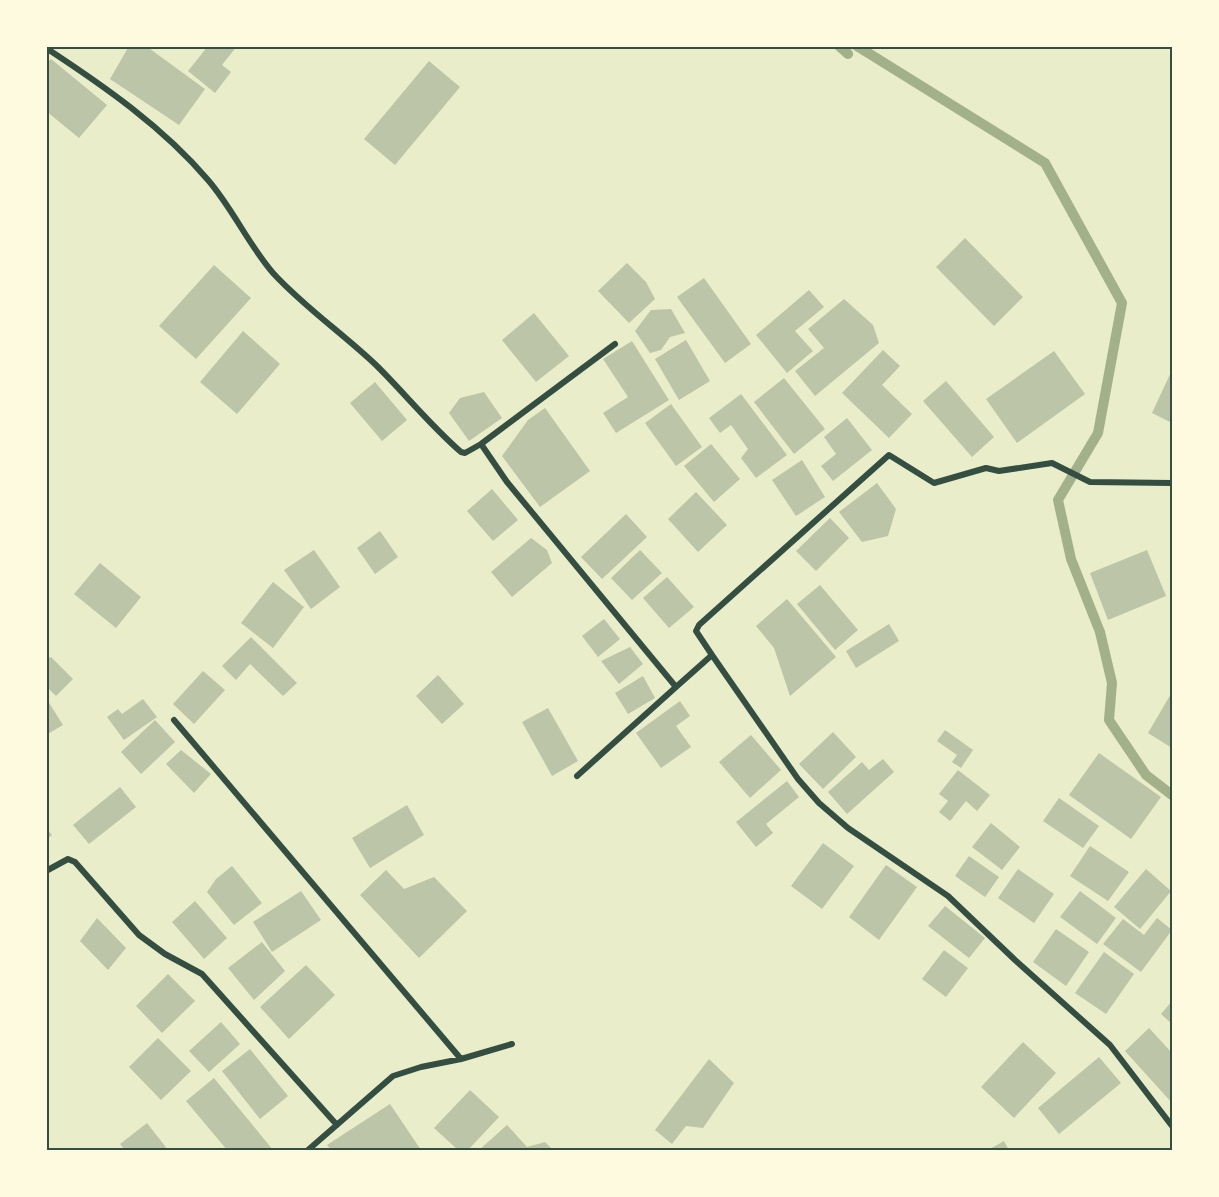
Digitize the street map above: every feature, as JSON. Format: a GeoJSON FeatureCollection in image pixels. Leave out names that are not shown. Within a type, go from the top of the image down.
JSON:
{"type":"FeatureCollection","features":[{"type":"Feature","properties":{"kind":"street"},"geometry":{"type":"LineString","coordinates":[[46,48],[87,74],[123,101],[187,156],[210,182],[274,274],[378,367],[457,448],[465,453],[481,444],[615,344]]}},
{"type":"Feature","properties":{"kind":"street"},"geometry":{"type":"LineString","coordinates":[[481,444],[507,482],[676,687]]}},
{"type":"Feature","properties":{"kind":"street"},"geometry":{"type":"LineString","coordinates":[[1173,483],[1090,482],[1052,463],[999,471],[986,468],[934,483],[888,455],[699,624],[696,631],[798,779],[819,803],[848,828],[948,896],[1110,1045],[1173,1126]]}},
{"type":"Feature","properties":{"kind":"street"},"geometry":{"type":"LineString","coordinates":[[577,776],[712,655]]}},
{"type":"Feature","properties":{"kind":"street"},"geometry":{"type":"LineString","coordinates":[[174,720],[461,1059]]}},
{"type":"Feature","properties":{"kind":"street"},"geometry":{"type":"LineString","coordinates":[[46,871],[68,859],[75,862],[139,935],[165,954],[202,974],[337,1125]]}},
{"type":"Feature","properties":{"kind":"street"},"geometry":{"type":"LineString","coordinates":[[309,1150],[393,1076],[512,1044]]}},
{"type":"Feature","properties":{"kind":"building"},"geometry":{"type":"Polygon","coordinates":[[[129,46],[146,46],[205,89],[179,125],[110,79],[129,46]]]}},
{"type":"Feature","properties":{"kind":"building"},"geometry":{"type":"Polygon","coordinates":[[[208,46],[237,46],[222,65],[231,72],[215,93],[188,71],[208,46]]]}},
{"type":"Feature","properties":{"kind":"building"},"geometry":{"type":"Polygon","coordinates":[[[51,59],[107,105],[79,138],[46,111],[46,64],[51,59]]]}},
{"type":"Feature","properties":{"kind":"building"},"geometry":{"type":"Polygon","coordinates":[[[429,61],[460,87],[395,165],[364,139],[429,61]]]}},
{"type":"Feature","properties":{"kind":"building"},"geometry":{"type":"Polygon","coordinates":[[[965,238],[1023,297],[994,326],[936,267],[965,238]]]}},
{"type":"Feature","properties":{"kind":"building"},"geometry":{"type":"Polygon","coordinates":[[[627,263],[646,282],[655,299],[629,323],[598,291],[627,263]]]}},
{"type":"Feature","properties":{"kind":"building"},"geometry":{"type":"Polygon","coordinates":[[[214,265],[251,298],[196,359],[159,326],[214,265]]]}},
{"type":"Feature","properties":{"kind":"building"},"geometry":{"type":"Polygon","coordinates":[[[704,278],[751,344],[725,363],[677,297],[704,278]]]}},
{"type":"Feature","properties":{"kind":"building"},"geometry":{"type":"Polygon","coordinates":[[[809,290],[824,307],[795,331],[813,351],[787,373],[756,335],[809,290]]]}},
{"type":"Feature","properties":{"kind":"building"},"geometry":{"type":"Polygon","coordinates":[[[844,299],[873,325],[879,343],[815,396],[795,371],[824,348],[808,329],[844,299]]]}},
{"type":"Feature","properties":{"kind":"building"},"geometry":{"type":"Polygon","coordinates":[[[671,309],[685,333],[670,337],[661,350],[650,353],[635,331],[651,310],[671,309]]]}},
{"type":"Feature","properties":{"kind":"building"},"geometry":{"type":"Polygon","coordinates":[[[534,313],[569,356],[536,382],[502,340],[534,313]]]}},
{"type":"Feature","properties":{"kind":"building"},"geometry":{"type":"Polygon","coordinates":[[[243,331],[280,364],[237,414],[200,382],[243,331]]]}},
{"type":"Feature","properties":{"kind":"building"},"geometry":{"type":"Polygon","coordinates":[[[686,340],[710,381],[679,400],[655,359],[686,340]]]}},
{"type":"Feature","properties":{"kind":"building"},"geometry":{"type":"Polygon","coordinates":[[[632,341],[669,400],[616,433],[603,413],[628,397],[603,359],[632,341]]]}},
{"type":"Feature","properties":{"kind":"building"},"geometry":{"type":"Polygon","coordinates":[[[883,350],[900,366],[882,385],[912,414],[889,438],[842,393],[883,350]]]}},
{"type":"Feature","properties":{"kind":"building"},"geometry":{"type":"Polygon","coordinates":[[[1054,351],[1085,394],[1017,443],[986,399],[1054,351]]]}},
{"type":"Feature","properties":{"kind":"building"},"geometry":{"type":"Polygon","coordinates":[[[1172,370],[1172,423],[1152,413],[1172,370]]]}},
{"type":"Feature","properties":{"kind":"building"},"geometry":{"type":"Polygon","coordinates":[[[784,378],[825,429],[794,454],[754,402],[784,378]]]}},
{"type":"Feature","properties":{"kind":"building"},"geometry":{"type":"Polygon","coordinates":[[[946,381],[994,437],[972,457],[923,401],[946,381]]]}},
{"type":"Feature","properties":{"kind":"building"},"geometry":{"type":"Polygon","coordinates":[[[375,382],[407,420],[382,441],[350,403],[375,382]]]}},
{"type":"Feature","properties":{"kind":"building"},"geometry":{"type":"Polygon","coordinates":[[[484,392],[502,418],[469,441],[449,413],[460,398],[484,392]]]}},
{"type":"Feature","properties":{"kind":"building"},"geometry":{"type":"Polygon","coordinates":[[[741,394],[787,455],[756,478],[741,458],[748,449],[731,425],[720,433],[709,418],[741,394]]]}},
{"type":"Feature","properties":{"kind":"building"},"geometry":{"type":"Polygon","coordinates":[[[671,404],[702,447],[676,466],[645,423],[671,404]]]}},
{"type":"Feature","properties":{"kind":"building"},"geometry":{"type":"Polygon","coordinates":[[[545,408],[590,471],[540,507],[502,456],[528,420],[545,408]]]}},
{"type":"Feature","properties":{"kind":"building"},"geometry":{"type":"Polygon","coordinates":[[[847,418],[872,450],[833,481],[821,466],[836,454],[824,437],[847,418]]]}},
{"type":"Feature","properties":{"kind":"building"},"geometry":{"type":"Polygon","coordinates":[[[711,444],[740,479],[714,502],[684,466],[711,444]]]}},
{"type":"Feature","properties":{"kind":"building"},"geometry":{"type":"Polygon","coordinates":[[[802,460],[825,497],[796,516],[772,480],[802,460]]]}},
{"type":"Feature","properties":{"kind":"building"},"geometry":{"type":"Polygon","coordinates":[[[877,483],[896,509],[888,536],[862,542],[839,512],[877,483]]]}},
{"type":"Feature","properties":{"kind":"building"},"geometry":{"type":"Polygon","coordinates":[[[492,489],[518,520],[493,541],[467,511],[492,489]]]}},
{"type":"Feature","properties":{"kind":"building"},"geometry":{"type":"Polygon","coordinates":[[[696,492],[727,525],[698,552],[668,519],[696,492]]]}},
{"type":"Feature","properties":{"kind":"building"},"geometry":{"type":"Polygon","coordinates":[[[626,514],[647,537],[602,579],[581,557],[626,514]]]}},
{"type":"Feature","properties":{"kind":"building"},"geometry":{"type":"Polygon","coordinates":[[[830,518],[849,538],[816,571],[796,551],[830,518]]]}},
{"type":"Feature","properties":{"kind":"building"},"geometry":{"type":"Polygon","coordinates":[[[380,531],[398,557],[375,574],[357,548],[380,531]]]}},
{"type":"Feature","properties":{"kind":"building"},"geometry":{"type":"Polygon","coordinates":[[[531,538],[547,550],[552,563],[512,597],[491,572],[531,538]]]}},
{"type":"Feature","properties":{"kind":"building"},"geometry":{"type":"Polygon","coordinates":[[[314,550],[340,587],[311,609],[284,570],[314,550]]]}},
{"type":"Feature","properties":{"kind":"building"},"geometry":{"type":"Polygon","coordinates":[[[640,550],[662,573],[632,600],[611,578],[640,550]]]}},
{"type":"Feature","properties":{"kind":"building"},"geometry":{"type":"Polygon","coordinates":[[[1147,550],[1166,596],[1108,620],[1090,573],[1147,550]]]}},
{"type":"Feature","properties":{"kind":"building"},"geometry":{"type":"Polygon","coordinates":[[[100,563],[141,597],[116,628],[74,594],[100,563]]]}},
{"type":"Feature","properties":{"kind":"building"},"geometry":{"type":"Polygon","coordinates":[[[667,577],[694,607],[669,628],[643,598],[667,577]]]}},
{"type":"Feature","properties":{"kind":"building"},"geometry":{"type":"Polygon","coordinates":[[[273,582],[304,607],[273,648],[241,623],[273,582]]]}},
{"type":"Feature","properties":{"kind":"building"},"geometry":{"type":"Polygon","coordinates":[[[820,585],[858,630],[835,650],[797,604],[820,585]]]}},
{"type":"Feature","properties":{"kind":"building"},"geometry":{"type":"Polygon","coordinates":[[[787,599],[836,657],[790,696],[774,648],[756,626],[787,599]]]}},
{"type":"Feature","properties":{"kind":"building"},"geometry":{"type":"Polygon","coordinates":[[[604,619],[620,639],[598,657],[582,636],[604,619]]]}},
{"type":"Feature","properties":{"kind":"building"},"geometry":{"type":"Polygon","coordinates":[[[889,624],[899,641],[856,668],[846,651],[889,624]]]}},
{"type":"Feature","properties":{"kind":"building"},"geometry":{"type":"Polygon","coordinates":[[[251,637],[297,683],[283,696],[250,664],[236,680],[222,666],[251,637]]]}},
{"type":"Feature","properties":{"kind":"building"},"geometry":{"type":"Polygon","coordinates":[[[630,647],[643,664],[619,684],[601,661],[630,647]]]}},
{"type":"Feature","properties":{"kind":"building"},"geometry":{"type":"Polygon","coordinates":[[[51,657],[73,679],[56,696],[46,686],[46,659],[51,657]]]}},
{"type":"Feature","properties":{"kind":"building"},"geometry":{"type":"Polygon","coordinates":[[[203,671],[225,690],[194,724],[173,704],[203,671]]]}},
{"type":"Feature","properties":{"kind":"building"},"geometry":{"type":"Polygon","coordinates":[[[438,675],[464,704],[442,724],[416,696],[438,675]]]}},
{"type":"Feature","properties":{"kind":"building"},"geometry":{"type":"Polygon","coordinates":[[[643,676],[655,698],[628,714],[615,693],[643,676]]]}},
{"type":"Feature","properties":{"kind":"building"},"geometry":{"type":"Polygon","coordinates":[[[1172,692],[1172,748],[1148,733],[1172,692]]]}},
{"type":"Feature","properties":{"kind":"building"},"geometry":{"type":"Polygon","coordinates":[[[46,698],[63,725],[46,735],[46,698]]]}},
{"type":"Feature","properties":{"kind":"building"},"geometry":{"type":"Polygon","coordinates":[[[143,699],[157,717],[124,740],[107,717],[118,709],[122,714],[143,699]]]}},
{"type":"Feature","properties":{"kind":"building"},"geometry":{"type":"Polygon","coordinates":[[[680,701],[690,716],[676,726],[691,747],[661,768],[636,733],[680,701]]]}},
{"type":"Feature","properties":{"kind":"building"},"geometry":{"type":"Polygon","coordinates":[[[548,708],[578,761],[552,776],[522,722],[548,708]]]}},
{"type":"Feature","properties":{"kind":"building"},"geometry":{"type":"Polygon","coordinates":[[[155,720],[175,742],[141,774],[121,752],[155,720]]]}},
{"type":"Feature","properties":{"kind":"building"},"geometry":{"type":"Polygon","coordinates":[[[945,730],[973,750],[961,768],[952,762],[957,755],[937,741],[945,730]]]}},
{"type":"Feature","properties":{"kind":"building"},"geometry":{"type":"Polygon","coordinates":[[[833,732],[856,757],[823,789],[799,764],[833,732]]]}},
{"type":"Feature","properties":{"kind":"building"},"geometry":{"type":"Polygon","coordinates":[[[751,735],[781,770],[750,798],[719,762],[751,735]]]}},
{"type":"Feature","properties":{"kind":"building"},"geometry":{"type":"Polygon","coordinates":[[[181,750],[211,774],[194,793],[166,764],[181,750]]]}},
{"type":"Feature","properties":{"kind":"building"},"geometry":{"type":"Polygon","coordinates":[[[1099,753],[1161,797],[1131,839],[1069,795],[1099,753]]]}},
{"type":"Feature","properties":{"kind":"building"},"geometry":{"type":"Polygon","coordinates":[[[883,759],[894,772],[847,814],[828,792],[862,762],[869,770],[883,759]]]}},
{"type":"Feature","properties":{"kind":"building"},"geometry":{"type":"Polygon","coordinates":[[[958,770],[990,795],[977,811],[966,801],[950,821],[939,812],[948,801],[939,794],[958,770]]]}},
{"type":"Feature","properties":{"kind":"building"},"geometry":{"type":"Polygon","coordinates":[[[787,781],[799,797],[766,824],[773,833],[756,847],[736,822],[787,781]]]}},
{"type":"Feature","properties":{"kind":"building"},"geometry":{"type":"Polygon","coordinates":[[[120,787],[136,807],[89,844],[73,825],[120,787]]]}},
{"type":"Feature","properties":{"kind":"building"},"geometry":{"type":"Polygon","coordinates":[[[1059,798],[1099,826],[1083,848],[1043,821],[1059,798]]]}},
{"type":"Feature","properties":{"kind":"building"},"geometry":{"type":"Polygon","coordinates":[[[407,805],[424,835],[370,868],[352,838],[407,805]]]}},
{"type":"Feature","properties":{"kind":"building"},"geometry":{"type":"Polygon","coordinates":[[[991,823],[1020,847],[1002,870],[972,847],[991,823]]]}},
{"type":"Feature","properties":{"kind":"building"},"geometry":{"type":"Polygon","coordinates":[[[46,828],[52,835],[46,840],[46,828]]]}},
{"type":"Feature","properties":{"kind":"building"},"geometry":{"type":"Polygon","coordinates":[[[823,843],[854,866],[822,909],[791,886],[823,843]]]}},
{"type":"Feature","properties":{"kind":"building"},"geometry":{"type":"Polygon","coordinates":[[[1090,846],[1129,872],[1108,901],[1070,876],[1090,846]]]}},
{"type":"Feature","properties":{"kind":"building"},"geometry":{"type":"Polygon","coordinates":[[[969,856],[999,877],[985,897],[955,876],[969,856]]]}},
{"type":"Feature","properties":{"kind":"building"},"geometry":{"type":"Polygon","coordinates":[[[886,865],[917,887],[879,940],[849,917],[886,865]]]}},
{"type":"Feature","properties":{"kind":"building"},"geometry":{"type":"Polygon","coordinates":[[[232,866],[262,903],[234,925],[207,892],[216,879],[232,866]]]}},
{"type":"Feature","properties":{"kind":"building"},"geometry":{"type":"Polygon","coordinates":[[[1018,869],[1054,894],[1034,923],[998,898],[1018,869]]]}},
{"type":"Feature","properties":{"kind":"building"},"geometry":{"type":"Polygon","coordinates":[[[1146,869],[1171,891],[1140,929],[1114,907],[1146,869]]]}},
{"type":"Feature","properties":{"kind":"building"},"geometry":{"type":"Polygon","coordinates":[[[386,870],[404,889],[434,877],[467,911],[419,958],[360,895],[386,870]]]}},
{"type":"Feature","properties":{"kind":"building"},"geometry":{"type":"Polygon","coordinates":[[[301,891],[321,920],[272,952],[253,922],[301,891]]]}},
{"type":"Feature","properties":{"kind":"building"},"geometry":{"type":"Polygon","coordinates":[[[1080,891],[1116,918],[1097,944],[1060,917],[1080,891]]]}},
{"type":"Feature","properties":{"kind":"building"},"geometry":{"type":"Polygon","coordinates":[[[195,901],[227,938],[204,959],[172,922],[195,901]]]}},
{"type":"Feature","properties":{"kind":"building"},"geometry":{"type":"Polygon","coordinates":[[[945,906],[985,938],[969,958],[928,926],[945,906]]]}},
{"type":"Feature","properties":{"kind":"building"},"geometry":{"type":"Polygon","coordinates":[[[97,918],[126,948],[108,970],[80,941],[97,918]]]}},
{"type":"Feature","properties":{"kind":"building"},"geometry":{"type":"Polygon","coordinates":[[[1157,918],[1172,930],[1141,972],[1103,944],[1123,919],[1144,935],[1157,918]]]}},
{"type":"Feature","properties":{"kind":"building"},"geometry":{"type":"Polygon","coordinates":[[[1056,929],[1089,952],[1066,986],[1033,962],[1056,929]]]}},
{"type":"Feature","properties":{"kind":"building"},"geometry":{"type":"Polygon","coordinates":[[[262,942],[285,971],[254,1000],[228,968],[262,942]]]}},
{"type":"Feature","properties":{"kind":"building"},"geometry":{"type":"Polygon","coordinates":[[[944,950],[968,968],[946,997],[922,979],[944,950]]]}},
{"type":"Feature","properties":{"kind":"building"},"geometry":{"type":"Polygon","coordinates":[[[1104,952],[1134,974],[1106,1014],[1075,993],[1104,952]]]}},
{"type":"Feature","properties":{"kind":"building"},"geometry":{"type":"Polygon","coordinates":[[[306,965],[335,995],[289,1039],[260,1007],[306,965]]]}},
{"type":"Feature","properties":{"kind":"building"},"geometry":{"type":"Polygon","coordinates":[[[168,974],[195,1001],[162,1033],[136,1006],[168,974]]]}},
{"type":"Feature","properties":{"kind":"building"},"geometry":{"type":"Polygon","coordinates":[[[1172,1001],[1172,1024],[1161,1014],[1172,1001]]]}},
{"type":"Feature","properties":{"kind":"building"},"geometry":{"type":"Polygon","coordinates":[[[221,1022],[240,1044],[209,1072],[189,1051],[221,1022]]]}},
{"type":"Feature","properties":{"kind":"building"},"geometry":{"type":"Polygon","coordinates":[[[1149,1028],[1172,1053],[1172,1103],[1125,1051],[1149,1028]]]}},
{"type":"Feature","properties":{"kind":"building"},"geometry":{"type":"Polygon","coordinates":[[[158,1038],[191,1071],[161,1100],[129,1067],[158,1038]]]}},
{"type":"Feature","properties":{"kind":"building"},"geometry":{"type":"Polygon","coordinates":[[[1023,1042],[1056,1073],[1014,1118],[981,1087],[1023,1042]]]}},
{"type":"Feature","properties":{"kind":"building"},"geometry":{"type":"Polygon","coordinates":[[[250,1049],[288,1096],[260,1119],[222,1071],[250,1049]]]}},
{"type":"Feature","properties":{"kind":"building"},"geometry":{"type":"Polygon","coordinates":[[[1099,1057],[1121,1083],[1059,1134],[1038,1108],[1099,1057]]]}},
{"type":"Feature","properties":{"kind":"building"},"geometry":{"type":"Polygon","coordinates":[[[709,1059],[734,1083],[703,1128],[686,1126],[672,1144],[655,1130],[709,1059]]]}},
{"type":"Feature","properties":{"kind":"building"},"geometry":{"type":"Polygon","coordinates":[[[214,1078],[273,1150],[227,1150],[186,1101],[214,1078]]]}},
{"type":"Feature","properties":{"kind":"building"},"geometry":{"type":"Polygon","coordinates":[[[470,1090],[499,1117],[468,1150],[458,1150],[434,1128],[470,1090]]]}},
{"type":"Feature","properties":{"kind":"building"},"geometry":{"type":"Polygon","coordinates":[[[390,1104],[421,1150],[331,1150],[327,1145],[390,1104]]]}},
{"type":"Feature","properties":{"kind":"building"},"geometry":{"type":"Polygon","coordinates":[[[147,1123],[168,1150],[125,1150],[120,1144],[147,1123]]]}},
{"type":"Feature","properties":{"kind":"building"},"geometry":{"type":"Polygon","coordinates":[[[507,1125],[527,1147],[545,1142],[553,1150],[479,1150],[507,1125]]]}},
{"type":"Feature","properties":{"kind":"building"},"geometry":{"type":"Polygon","coordinates":[[[1004,1141],[1009,1150],[988,1150],[1004,1141]]]}},
{"type":"Feature","properties":{"kind":"waterway"},"geometry":{"type":"LineString","coordinates":[[839,46],[848,54],[842,46]]}},
{"type":"Feature","properties":{"kind":"waterway"},"geometry":{"type":"LineString","coordinates":[[857,46],[1045,163],[1122,303],[1098,433],[1058,500],[1071,559],[1100,632],[1112,683],[1109,720],[1146,775],[1172,795]]}}]}
